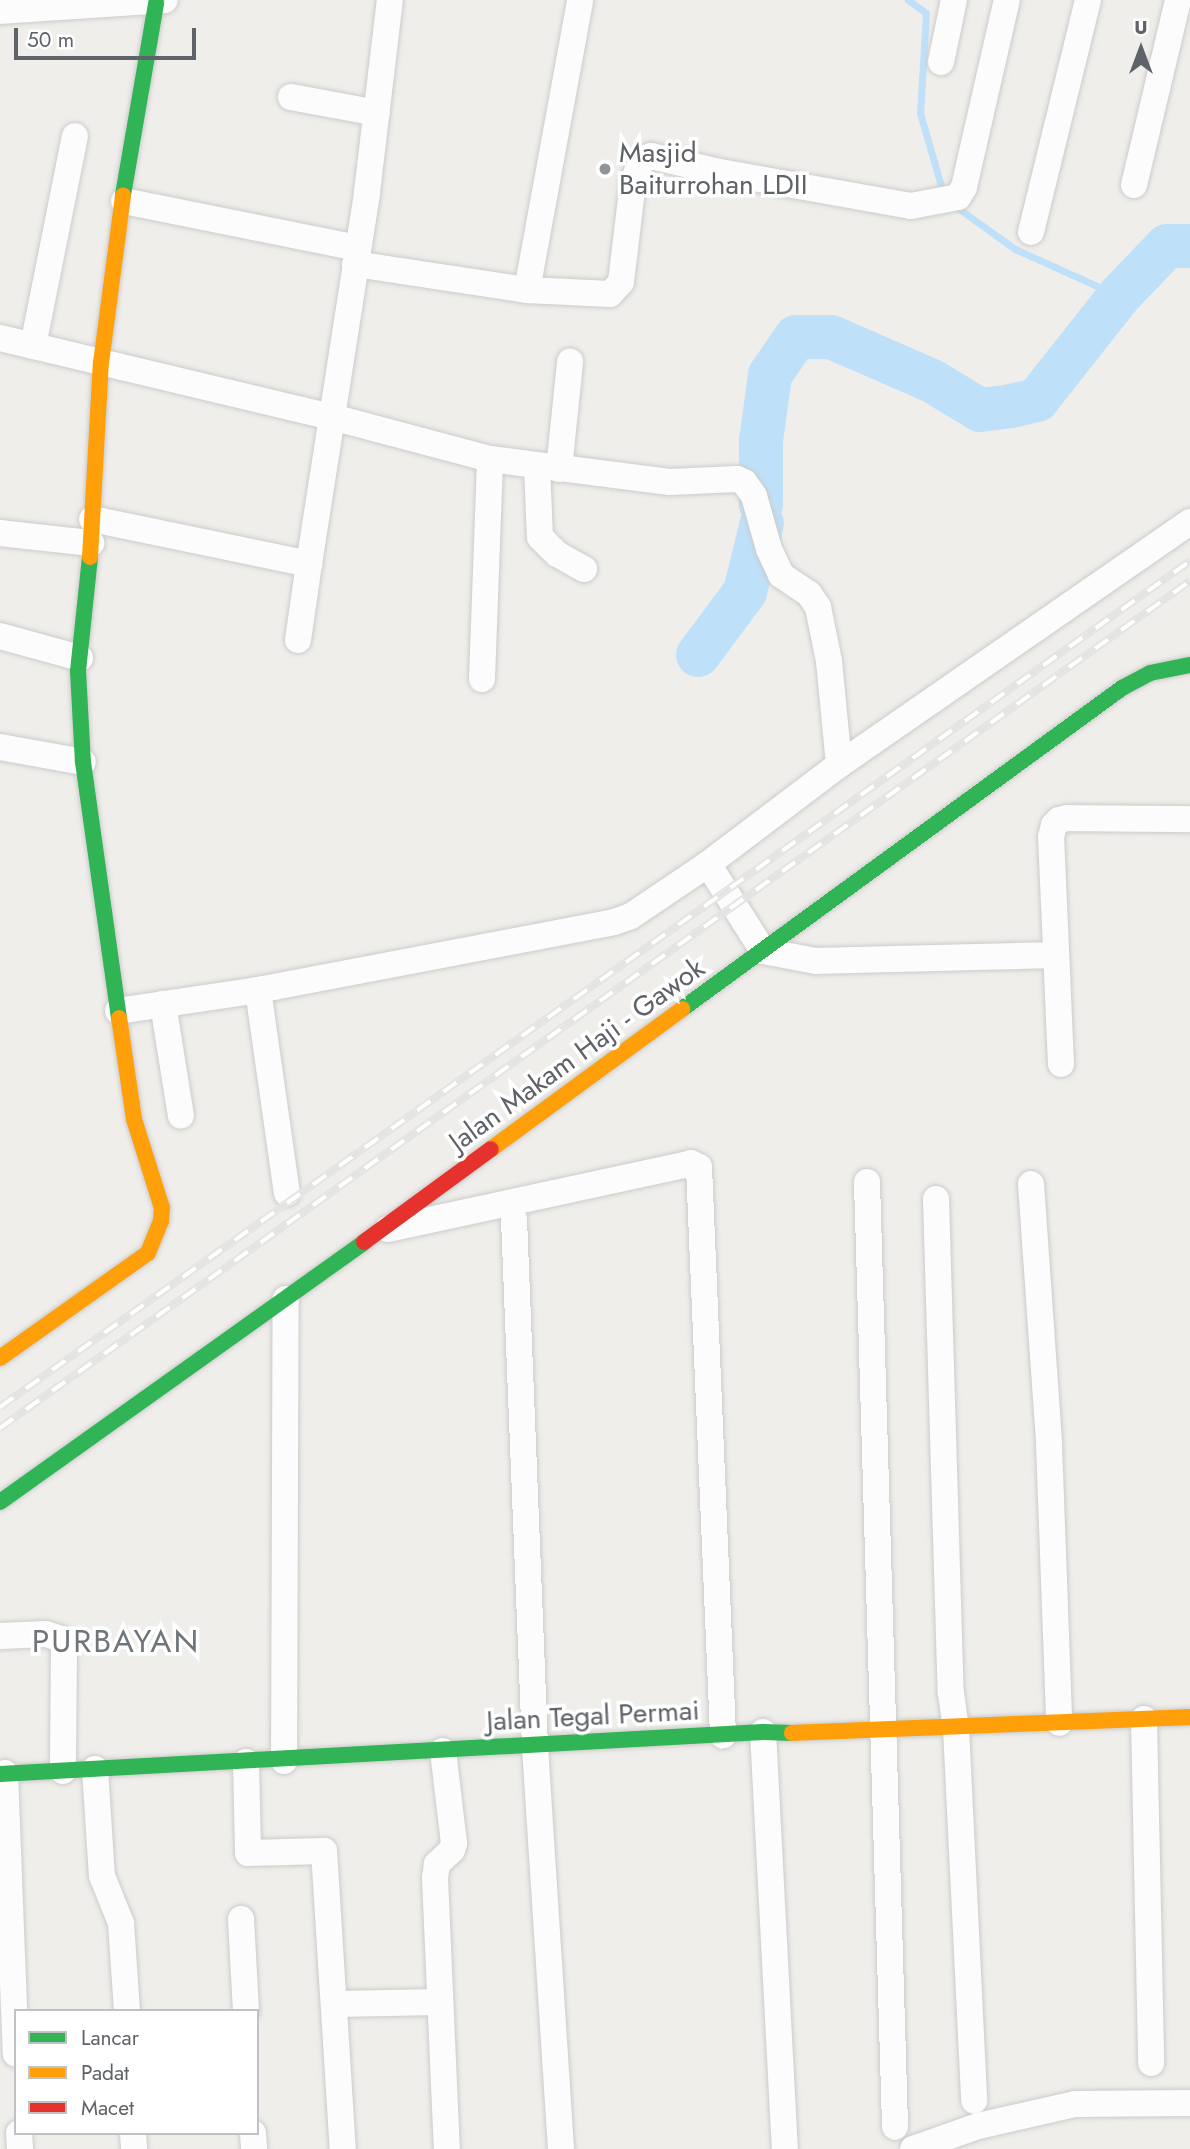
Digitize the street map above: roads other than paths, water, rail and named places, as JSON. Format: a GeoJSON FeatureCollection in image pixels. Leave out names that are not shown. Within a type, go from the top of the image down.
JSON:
{"type":"FeatureCollection","features":[{"type":"Feature","properties":{"kind":"street"},"geometry":{"type":"LineString","coordinates":[[298,640],[377,113],[390,0]]}},
{"type":"Feature","properties":{"kind":"street"},"geometry":{"type":"LineString","coordinates":[[527,290],[580,0]]}},
{"type":"Feature","properties":{"kind":"street"},"geometry":{"type":"LineString","coordinates":[[941,62],[954,0]]}},
{"type":"Feature","properties":{"kind":"street"},"geometry":{"type":"LineString","coordinates":[[124,201],[356,256],[527,290],[610,294],[618,288],[633,181],[642,160],[651,156],[720,172],[911,206],[958,197],[964,187],[1007,0]]}},
{"type":"Feature","properties":{"kind":"street"},"geometry":{"type":"LineString","coordinates":[[1031,232],[1088,0]]}},
{"type":"Feature","properties":{"kind":"street"},"geometry":{"type":"LineString","coordinates":[[1134,185],[1178,0]]}},
{"type":"Feature","properties":{"kind":"street"},"geometry":{"type":"LineString","coordinates":[[0,1358],[148,1254],[159,1234],[162,1208],[134,1119],[83,762],[79,658],[92,531],[101,363],[131,134],[161,1],[100,1],[3,7]]}},
{"type":"Feature","properties":{"kind":"street"},"geometry":{"type":"LineString","coordinates":[[291,97],[377,113]]}},
{"type":"Feature","properties":{"kind":"street"},"geometry":{"type":"LineString","coordinates":[[33,346],[75,136]]}},
{"type":"Feature","properties":{"kind":"street"},"geometry":{"type":"LineString","coordinates":[[0,338],[332,417],[490,460],[670,482],[737,479],[750,488],[781,575],[809,594],[818,607],[829,661],[839,765]]}},
{"type":"Feature","properties":{"kind":"street"},"geometry":{"type":"LineString","coordinates":[[570,362],[548,468],[540,537],[557,554],[584,569]]}},
{"type":"Feature","properties":{"kind":"street"},"geometry":{"type":"LineString","coordinates":[[482,679],[490,460]]}},
{"type":"Feature","properties":{"kind":"street"},"geometry":{"type":"LineString","coordinates":[[118,1011],[258,990],[614,922],[653,903],[839,765],[1190,522]]}},
{"type":"Feature","properties":{"kind":"street"},"geometry":{"type":"LineString","coordinates":[[0,533],[92,531],[309,564]]}},
{"type":"Feature","properties":{"kind":"street"},"geometry":{"type":"LineString","coordinates":[[0,636],[79,658]]}},
{"type":"Feature","properties":{"kind":"street","name":"Jalan Makam Haji - Gawok"},"geometry":{"type":"LineString","coordinates":[[0,1502],[286,1299],[1122,688],[1150,673],[1190,665]]}},
{"type":"Feature","properties":{"kind":"street"},"geometry":{"type":"LineString","coordinates":[[0,747],[83,762]]}},
{"type":"Feature","properties":{"kind":"street"},"geometry":{"type":"LineString","coordinates":[[1061,1064],[1051,837],[1059,820],[1190,819]]}},
{"type":"Feature","properties":{"kind":"street"},"geometry":{"type":"LineString","coordinates":[[708,864],[763,951],[816,961],[1055,954]]}},
{"type":"Feature","properties":{"kind":"street"},"geometry":{"type":"LineString","coordinates":[[258,990],[287,1193]]}},
{"type":"Feature","properties":{"kind":"street"},"geometry":{"type":"LineString","coordinates":[[163,1004],[181,1116]]}},
{"type":"Feature","properties":{"kind":"street"},"geometry":{"type":"LineString","coordinates":[[379,1231],[691,1163],[699,1167],[723,1735]]}},
{"type":"Feature","properties":{"kind":"street"},"geometry":{"type":"LineString","coordinates":[[867,1182],[895,2127]]}},
{"type":"Feature","properties":{"kind":"street"},"geometry":{"type":"LineString","coordinates":[[1031,1184],[1049,1444],[1059,1723]]}},
{"type":"Feature","properties":{"kind":"street"},"geometry":{"type":"LineString","coordinates":[[936,1199],[951,1693],[956,1728],[974,2101]]}},
{"type":"Feature","properties":{"kind":"street"},"geometry":{"type":"LineString","coordinates":[[514,1219],[535,1747],[561,2149]]}},
{"type":"Feature","properties":{"kind":"street"},"geometry":{"type":"LineString","coordinates":[[284,1761],[286,1299]]}},
{"type":"Feature","properties":{"kind":"street"},"geometry":{"type":"LineString","coordinates":[[0,1636],[46,1634],[61,1639],[64,1646],[63,1771]]}},
{"type":"Feature","properties":{"kind":"street","name":"Jalan Tegal Permai"},"geometry":{"type":"LineString","coordinates":[[2,1774],[284,1761],[763,1732],[807,1734],[1190,1717]]}},
{"type":"Feature","properties":{"kind":"street"},"geometry":{"type":"LineString","coordinates":[[1144,1719],[1151,2063]]}},
{"type":"Feature","properties":{"kind":"street"},"geometry":{"type":"LineString","coordinates":[[763,1732],[785,2149]]}},
{"type":"Feature","properties":{"kind":"street"},"geometry":{"type":"LineString","coordinates":[[443,1751],[454,1843],[452,1850],[442,1857],[435,1870],[447,2149]]}},
{"type":"Feature","properties":{"kind":"street"},"geometry":{"type":"LineString","coordinates":[[246,1762],[248,1853],[324,1851],[336,2004],[343,2149]]}},
{"type":"Feature","properties":{"kind":"street"},"geometry":{"type":"LineString","coordinates":[[95,1769],[102,1876],[121,1923],[127,2009]]}},
{"type":"Feature","properties":{"kind":"street"},"geometry":{"type":"LineString","coordinates":[[2,1774],[14,2014]]}},
{"type":"Feature","properties":{"kind":"street"},"geometry":{"type":"LineString","coordinates":[[241,1919],[247,2009]]}},
{"type":"Feature","properties":{"kind":"street"},"geometry":{"type":"LineString","coordinates":[[336,2004],[440,2002]]}},
{"type":"Feature","properties":{"kind":"street"},"geometry":{"type":"LineString","coordinates":[[913,2149],[978,2126],[1075,2104],[1190,2103]]}},
{"type":"Feature","properties":{"kind":"waterway"},"geometry":{"type":"LineString","coordinates":[[908,0],[926,13],[920,113],[944,196]]}},
{"type":"Feature","properties":{"kind":"waterway"},"geometry":{"type":"LineString","coordinates":[[955,206],[1015,249],[1119,296]]}},
{"type":"Feature","properties":{"kind":"waterway"},"geometry":{"type":"LineString","coordinates":[[761,504],[761,441],[770,375],[796,337],[831,337],[932,381],[980,410],[1037,400],[1119,296],[1167,246],[1190,246]]}},
{"type":"Feature","properties":{"kind":"waterway"},"geometry":{"type":"LineString","coordinates":[[698,655],[745,592],[762,523]]}},
{"type":"Feature","properties":{"kind":"railway"},"geometry":{"type":"LineString","coordinates":[[0,1407],[1190,561]]}},
{"type":"Feature","properties":{"kind":"railway"},"geometry":{"type":"LineString","coordinates":[[0,1428],[1190,581]]}},
{"type":"Feature","properties":{"kind":"place","name":"Masjid Baiturrohan LDII"},"geometry":{"type":"Point","coordinates":[605,169]}},
{"type":"Feature","properties":{"kind":"district","name":"PURBAYAN"},"geometry":{"type":"Point","coordinates":[116,1641]}}]}
